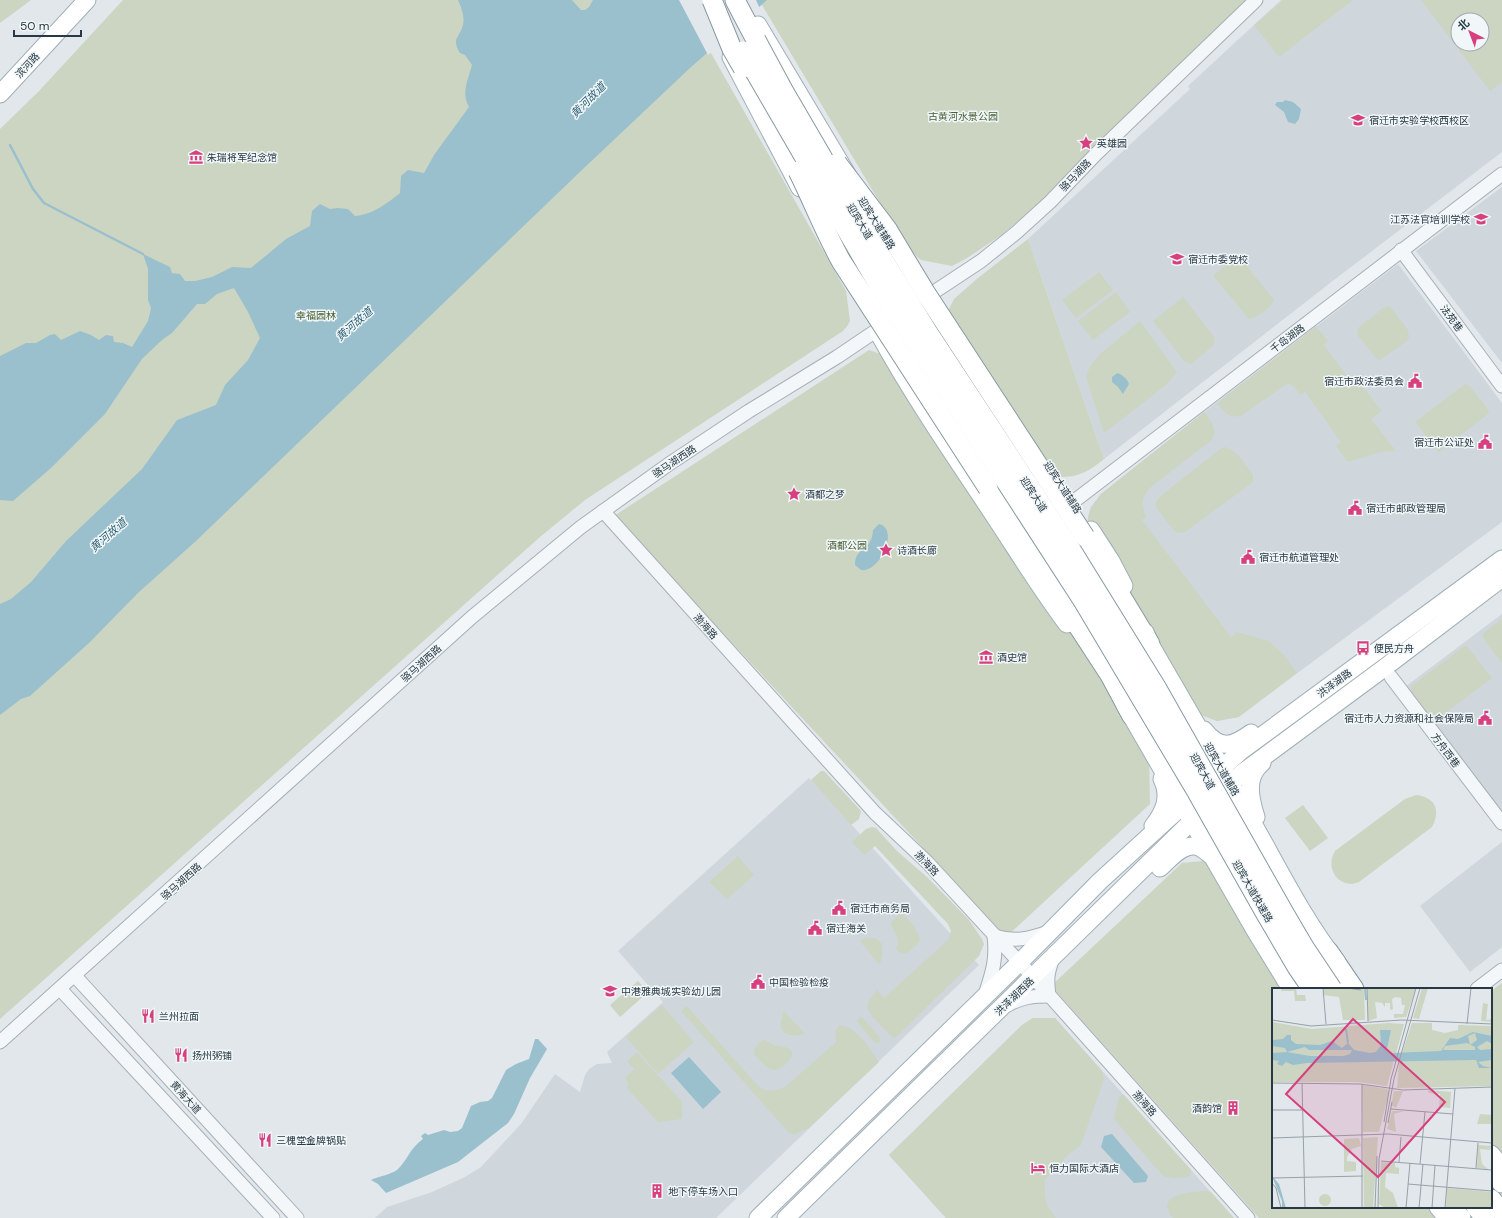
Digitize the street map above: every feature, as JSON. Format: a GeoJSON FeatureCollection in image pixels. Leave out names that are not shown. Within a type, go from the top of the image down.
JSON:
{"type":"FeatureCollection","features":[{"type":"Feature","properties":{"kind":"highway"},"geometry":{"type":"LineString","coordinates":[[712,0],[732,49],[808,191],[824,229],[841,262],[1110,675],[1132,716]]}},
{"type":"Feature","properties":{"kind":"highway","name":"迎宾大道"},"geometry":{"type":"LineString","coordinates":[[716,0],[878,284],[1082,599],[1197,792]]}},
{"type":"Feature","properties":{"kind":"highway","name":"迎宾大道"},"geometry":{"type":"LineString","coordinates":[[735,0],[760,38],[783,90],[852,210],[919,318],[1070,548],[1156,687],[1284,913],[1304,947],[1331,988]]}},
{"type":"Feature","properties":{"kind":"highway"},"geometry":{"type":"LineString","coordinates":[[760,38],[835,161],[887,229],[924,292],[1085,537],[1150,644]]}},
{"type":"Feature","properties":{"kind":"highway","name":"迎宾大道快速路"},"geometry":{"type":"LineString","coordinates":[[1197,792],[1266,914],[1297,967],[1311,988]]}},
{"type":"Feature","properties":{"kind":"highway"},"geometry":{"type":"LineString","coordinates":[[1328,950],[1353,988]]}},
{"type":"Feature","properties":{"kind":"highway"},"geometry":{"type":"LineString","coordinates":[[1492,1171],[1502,1183]]}},
{"type":"Feature","properties":{"kind":"highway"},"geometry":{"type":"LineString","coordinates":[[1492,1200],[1502,1212]]}},
{"type":"Feature","properties":{"kind":"highway"},"geometry":{"type":"LineString","coordinates":[[1453,1208],[1461,1218]]}},
{"type":"Feature","properties":{"kind":"highway"},"geometry":{"type":"LineString","coordinates":[[1477,1208],[1485,1218]]}},
{"type":"Feature","properties":{"kind":"main road","name":"滨河路"},"geometry":{"type":"LineString","coordinates":[[0,94],[87,0]]}},
{"type":"Feature","properties":{"kind":"main road"},"geometry":{"type":"LineString","coordinates":[[702,0],[733,61],[794,173],[821,231],[911,390],[1046,596],[1096,660],[1132,716],[1178,810],[1192,821],[1289,988]]}},
{"type":"Feature","properties":{"kind":"main road","name":"迎宾大道辅路"},"geometry":{"type":"LineString","coordinates":[[744,0],[760,38],[903,264],[954,324],[1111,561],[1130,597],[1150,644],[1162,665],[1222,768],[1236,778],[1278,869],[1328,950],[1357,988]]}},
{"type":"Feature","properties":{"kind":"main road","name":"洪泽湖路"},"geometry":{"type":"LineString","coordinates":[[1178,810],[1241,751],[1502,559]]}},
{"type":"Feature","properties":{"kind":"main road","name":"洪泽湖路"},"geometry":{"type":"LineString","coordinates":[[1236,778],[1502,578]]}},
{"type":"Feature","properties":{"kind":"main road"},"geometry":{"type":"LineString","coordinates":[[1162,665],[1177,682],[1211,739],[1220,744],[1232,744],[1241,740],[1364,652],[1446,600]]}},
{"type":"Feature","properties":{"kind":"main road"},"geometry":{"type":"LineString","coordinates":[[1278,869],[1256,818],[1249,784],[1252,774],[1259,765],[1319,715]]}},
{"type":"Feature","properties":{"kind":"main road"},"geometry":{"type":"LineString","coordinates":[[1100,881],[1151,829],[1158,820],[1167,802],[1164,784],[1147,752],[1132,716]]}},
{"type":"Feature","properties":{"kind":"main road","name":"洪泽湖西路"},"geometry":{"type":"LineString","coordinates":[[786,1218],[1236,778]]}},
{"type":"Feature","properties":{"kind":"main road","name":"洪泽湖西路"},"geometry":{"type":"LineString","coordinates":[[758,1218],[1019,963],[1100,881],[1178,810]]}},
{"type":"Feature","properties":{"kind":"main road"},"geometry":{"type":"LineString","coordinates":[[1074,936],[1126,901],[1172,856],[1186,847],[1194,846],[1202,848],[1213,858]]}},
{"type":"Feature","properties":{"kind":"main road"},"geometry":{"type":"LineString","coordinates":[[1492,1155],[1502,1167]]}},
{"type":"Feature","properties":{"kind":"main road"},"geometry":{"type":"LineString","coordinates":[[1439,1208],[1447,1218]]}},
{"type":"Feature","properties":{"kind":"street","name":"骆马湖路"},"geometry":{"type":"LineString","coordinates":[[877,330],[981,261],[1017,232],[1050,202],[1096,154],[1256,0]]}},
{"type":"Feature","properties":{"kind":"street","name":"千岛湖路"},"geometry":{"type":"LineString","coordinates":[[1073,502],[1502,174]]}},
{"type":"Feature","properties":{"kind":"street"},"geometry":{"type":"LineString","coordinates":[[910,273],[923,281],[934,283],[948,279],[982,257],[1050,202]]}},
{"type":"Feature","properties":{"kind":"street","name":"法苑巷"},"geometry":{"type":"LineString","coordinates":[[1401,250],[1502,386]]}},
{"type":"Feature","properties":{"kind":"street","name":"骆马湖西路"},"geometry":{"type":"LineString","coordinates":[[0,1042],[472,618],[581,527],[669,464],[729,424],[877,330]]}},
{"type":"Feature","properties":{"kind":"street","name":"渤海路"},"geometry":{"type":"LineString","coordinates":[[603,511],[875,813],[927,862],[1248,1218]]}},
{"type":"Feature","properties":{"kind":"street","name":"方舟西巷"},"geometry":{"type":"LineString","coordinates":[[1391,677],[1502,824]]}},
{"type":"Feature","properties":{"kind":"street"},"geometry":{"type":"LineString","coordinates":[[984,996],[991,977],[995,959],[996,952],[994,936],[1004,939],[1026,939],[1050,932]]}},
{"type":"Feature","properties":{"kind":"street"},"geometry":{"type":"LineString","coordinates":[[998,1011],[1017,1000],[1028,996],[1049,996],[1047,980],[1048,972],[1054,956]]}},
{"type":"Feature","properties":{"kind":"street"},"geometry":{"type":"LineString","coordinates":[[1478,988],[1502,970]]}},
{"type":"Feature","properties":{"kind":"street","name":"黄海大道"},"geometry":{"type":"LineString","coordinates":[[75,976],[292,1214]]}},
{"type":"Feature","properties":{"kind":"street","name":"黄海大道"},"geometry":{"type":"LineString","coordinates":[[60,989],[273,1218]]}},
{"type":"Feature","properties":{"kind":"street"},"geometry":{"type":"LineString","coordinates":[[273,1218],[292,1214]]}},
{"type":"Feature","properties":{"kind":"shaded area"},"geometry":{"type":"Polygon","coordinates":[[[1281,0],[1502,0],[1502,152],[1334,280],[1104,459],[1028,239],[1190,89],[1188,86],[1281,0]]]}},
{"type":"Feature","properties":{"kind":"shaded area","name":"江苏法官培训学校"},"geometry":{"type":"Polygon","coordinates":[[[1502,187],[1502,363],[1416,251],[1502,187]]]}},
{"type":"Feature","properties":{"kind":"shaded area"},"geometry":{"type":"Polygon","coordinates":[[[1398,264],[1502,403],[1502,522],[1238,717],[1217,721],[1201,715],[1088,520],[1090,508],[1101,494],[1204,412],[1398,264]]]}},
{"type":"Feature","properties":{"kind":"shaded area","name":"便民方舟"},"geometry":{"type":"Polygon","coordinates":[[[1502,614],[1502,832],[1397,693],[1502,614]]]}},
{"type":"Feature","properties":{"kind":"shaded area","name":"宿迁海关"},"geometry":{"type":"Polygon","coordinates":[[[809,778],[979,965],[716,1218],[375,1218],[387,1207],[432,1192],[465,1177],[481,1167],[521,1124],[555,1074],[580,1092],[585,1075],[589,1069],[597,1064],[612,1063],[607,1052],[663,1002],[618,951],[809,778]]]}},
{"type":"Feature","properties":{"kind":"shaded area"},"geometry":{"type":"Polygon","coordinates":[[[1502,842],[1502,947],[1470,972],[1420,906],[1502,842]]]}},
{"type":"Feature","properties":{"kind":"shaded area","name":"恒力国际大酒店"},"geometry":{"type":"Polygon","coordinates":[[[1033,1018],[1055,1018],[1234,1218],[946,1218],[889,1155],[1022,1025],[1033,1018]]]}},
{"type":"Feature","properties":{"kind":"green space"},"geometry":{"type":"Polygon","coordinates":[[[0,0],[31,0],[0,23],[0,0]]]}},
{"type":"Feature","properties":{"kind":"green space","name":"幸福园林"},"geometry":{"type":"Polygon","coordinates":[[[123,0],[681,0],[846,291],[850,321],[843,331],[585,500],[540,537],[0,1019],[0,129],[39,91],[123,0]]]}},
{"type":"Feature","properties":{"kind":"green space","name":"古黄河水景公园"},"geometry":{"type":"Polygon","coordinates":[[[759,0],[1255,0],[1028,213],[1000,236],[952,266],[921,260],[907,248],[759,0]]]}},
{"type":"Feature","properties":{"kind":"green space"},"geometry":{"type":"Polygon","coordinates":[[[1283,0],[1353,0],[1279,57],[1254,25],[1283,0]]]}},
{"type":"Feature","properties":{"kind":"green space"},"geometry":{"type":"Polygon","coordinates":[[[1421,0],[1502,0],[1502,82],[1490,91],[1460,52],[1490,52],[1490,12],[1450,12],[1450,38],[1421,0]]]}},
{"type":"Feature","properties":{"kind":"green space"},"geometry":{"type":"Polygon","coordinates":[[[1028,239],[1104,459],[1088,471],[1077,475],[1056,477],[947,313],[954,299],[1028,239]]]}},
{"type":"Feature","properties":{"kind":"green space"},"geometry":{"type":"Polygon","coordinates":[[[1238,255],[1274,300],[1263,312],[1249,319],[1213,276],[1238,255]]]}},
{"type":"Feature","properties":{"kind":"green space"},"geometry":{"type":"Polygon","coordinates":[[[1099,272],[1113,290],[1076,318],[1062,300],[1099,272]]]}},
{"type":"Feature","properties":{"kind":"green space"},"geometry":{"type":"Polygon","coordinates":[[[1116,292],[1130,312],[1093,340],[1078,321],[1116,292]]]}},
{"type":"Feature","properties":{"kind":"green space"},"geometry":{"type":"Polygon","coordinates":[[[1183,297],[1215,338],[1214,345],[1191,364],[1185,362],[1153,321],[1183,297]]]}},
{"type":"Feature","properties":{"kind":"green space"},"geometry":{"type":"Polygon","coordinates":[[[1389,306],[1408,330],[1409,337],[1407,341],[1378,360],[1358,336],[1357,329],[1383,308],[1389,306]]]}},
{"type":"Feature","properties":{"kind":"green space"},"geometry":{"type":"Polygon","coordinates":[[[1140,321],[1177,372],[1166,385],[1104,433],[1086,377],[1090,366],[1099,355],[1140,321]]]}},
{"type":"Feature","properties":{"kind":"green space"},"geometry":{"type":"Polygon","coordinates":[[[1316,326],[1328,341],[1324,345],[1349,379],[1354,376],[1382,411],[1371,419],[1396,451],[1381,452],[1347,461],[1336,446],[1341,442],[1305,392],[1300,395],[1294,387],[1289,384],[1285,385],[1241,416],[1232,416],[1227,414],[1217,403],[1316,326]]]}},
{"type":"Feature","properties":{"kind":"green space","name":"酒都公园"},"geometry":{"type":"Polygon","coordinates":[[[869,350],[906,363],[1149,755],[1150,804],[1006,937],[614,516],[869,350]]]}},
{"type":"Feature","properties":{"kind":"green space"},"geometry":{"type":"Polygon","coordinates":[[[1465,384],[1470,386],[1489,411],[1488,414],[1439,452],[1415,422],[1465,384]]]}},
{"type":"Feature","properties":{"kind":"green space"},"geometry":{"type":"Polygon","coordinates":[[[1204,412],[1214,429],[1214,436],[1212,440],[1152,486],[1143,500],[1143,508],[1146,517],[1142,520],[1231,637],[1237,632],[1269,641],[1284,655],[1297,673],[1239,717],[1217,721],[1201,715],[1092,542],[1088,528],[1088,516],[1101,494],[1204,412]]]}},
{"type":"Feature","properties":{"kind":"green space"},"geometry":{"type":"Polygon","coordinates":[[[1225,447],[1238,455],[1253,475],[1253,482],[1185,532],[1175,532],[1155,506],[1158,498],[1220,449],[1225,447]]]}},
{"type":"Feature","properties":{"kind":"green space"},"geometry":{"type":"Polygon","coordinates":[[[1502,619],[1502,663],[1485,641],[1482,634],[1502,619]]]}},
{"type":"Feature","properties":{"kind":"green space"},"geometry":{"type":"Polygon","coordinates":[[[1466,645],[1492,678],[1436,720],[1432,719],[1412,693],[1410,687],[1466,645]]]}},
{"type":"Feature","properties":{"kind":"green space"},"geometry":{"type":"Polygon","coordinates":[[[821,771],[824,771],[861,811],[859,819],[851,825],[811,780],[821,771]]]}},
{"type":"Feature","properties":{"kind":"green space"},"geometry":{"type":"Polygon","coordinates":[[[1416,795],[1428,798],[1434,805],[1436,815],[1432,827],[1359,882],[1352,884],[1340,880],[1333,871],[1331,865],[1335,851],[1405,799],[1416,795]]]}},
{"type":"Feature","properties":{"kind":"green space"},"geometry":{"type":"Polygon","coordinates":[[[1303,805],[1328,838],[1310,851],[1285,818],[1303,805]]]}},
{"type":"Feature","properties":{"kind":"green space"},"geometry":{"type":"Polygon","coordinates":[[[872,827],[876,828],[897,851],[928,878],[969,920],[984,944],[979,956],[894,1039],[871,1015],[867,1008],[869,1000],[877,990],[884,998],[948,940],[951,931],[948,924],[875,846],[864,855],[852,842],[866,829],[872,827]]]}},
{"type":"Feature","properties":{"kind":"green space"},"geometry":{"type":"Polygon","coordinates":[[[738,856],[754,875],[727,899],[709,882],[738,856]]]}},
{"type":"Feature","properties":{"kind":"green space"},"geometry":{"type":"Polygon","coordinates":[[[1203,861],[1219,873],[1286,988],[1272,988],[1272,1208],[1449,1208],[1457,1218],[1259,1218],[1051,986],[1182,863],[1203,861]]]}},
{"type":"Feature","properties":{"kind":"green space"},"geometry":{"type":"Polygon","coordinates":[[[900,913],[903,914],[914,926],[920,939],[917,945],[906,954],[900,953],[896,949],[898,939],[890,924],[900,913]]]}},
{"type":"Feature","properties":{"kind":"green space"},"geometry":{"type":"Polygon","coordinates":[[[873,938],[881,942],[882,955],[880,965],[859,940],[873,938]]]}},
{"type":"Feature","properties":{"kind":"green space"},"geometry":{"type":"Polygon","coordinates":[[[638,981],[648,992],[620,1017],[610,1005],[638,981]]]}},
{"type":"Feature","properties":{"kind":"green space"},"geometry":{"type":"Polygon","coordinates":[[[1502,983],[1502,1180],[1492,1166],[1492,990],[1502,983]]]}},
{"type":"Feature","properties":{"kind":"green space"},"geometry":{"type":"Polygon","coordinates":[[[662,1005],[694,1042],[658,1074],[626,1037],[662,1005]]]}},
{"type":"Feature","properties":{"kind":"green space"},"geometry":{"type":"Polygon","coordinates":[[[687,1006],[759,1087],[766,1090],[776,1090],[786,1086],[836,1042],[835,1031],[839,1026],[845,1026],[862,1038],[879,1062],[809,1128],[795,1134],[789,1133],[681,1011],[687,1006]]]}},
{"type":"Feature","properties":{"kind":"green space"},"geometry":{"type":"Polygon","coordinates":[[[784,1011],[805,1034],[792,1035],[784,1032],[781,1024],[784,1011]]]}},
{"type":"Feature","properties":{"kind":"green space"},"geometry":{"type":"Polygon","coordinates":[[[860,1017],[863,1018],[880,1037],[880,1042],[874,1042],[858,1023],[857,1020],[860,1017]]]}},
{"type":"Feature","properties":{"kind":"green space","name":"恒力国际大酒店"},"geometry":{"type":"Polygon","coordinates":[[[1033,1018],[1055,1018],[1102,1071],[1104,1079],[1081,1145],[1068,1155],[1045,1180],[1046,1200],[1056,1218],[946,1218],[889,1155],[1022,1025],[1033,1018]]]}},
{"type":"Feature","properties":{"kind":"green space"},"geometry":{"type":"Polygon","coordinates":[[[762,1040],[791,1050],[792,1056],[787,1063],[777,1070],[768,1068],[754,1054],[755,1047],[762,1040]]]}},
{"type":"Feature","properties":{"kind":"green space"},"geometry":{"type":"Polygon","coordinates":[[[637,1052],[682,1102],[682,1119],[658,1122],[627,1088],[628,1084],[625,1078],[634,1069],[627,1061],[637,1052]]]}},
{"type":"Feature","properties":{"kind":"green space"},"geometry":{"type":"Polygon","coordinates":[[[1124,1095],[1191,1170],[1190,1175],[1181,1178],[1163,1176],[1114,1119],[1118,1100],[1120,1096],[1124,1095]]]}},
{"type":"Feature","properties":{"kind":"green space"},"geometry":{"type":"Polygon","coordinates":[[[1211,1192],[1234,1218],[1173,1218],[1168,1210],[1168,1203],[1171,1199],[1184,1193],[1211,1192]]]}},
{"type":"Feature","properties":{"kind":"water","name":"黄河故道"},"geometry":{"type":"Polygon","coordinates":[[[458,0],[572,0],[581,10],[585,10],[589,7],[593,0],[767,0],[690,68],[582,170],[196,541],[138,593],[89,643],[30,696],[21,699],[0,715],[0,604],[11,599],[31,582],[66,541],[142,469],[177,420],[216,405],[225,385],[248,360],[260,338],[248,312],[234,288],[217,294],[205,304],[197,304],[172,333],[162,340],[142,359],[105,414],[51,468],[13,501],[0,500],[0,356],[26,343],[36,343],[50,335],[55,334],[61,340],[80,331],[99,340],[106,335],[113,336],[114,342],[123,343],[132,347],[148,321],[151,308],[148,300],[148,269],[143,254],[170,267],[172,273],[180,274],[185,281],[195,281],[212,277],[232,267],[251,268],[286,239],[310,226],[312,211],[320,204],[330,209],[348,209],[355,216],[367,214],[395,197],[400,193],[401,176],[408,170],[424,173],[434,155],[469,107],[465,92],[472,65],[465,55],[460,53],[456,44],[463,25],[462,12],[458,0]]]}},
{"type":"Feature","properties":{"kind":"water"},"geometry":{"type":"Polygon","coordinates":[[[1285,100],[1293,102],[1301,109],[1299,119],[1295,124],[1288,122],[1284,112],[1275,105],[1277,102],[1283,102],[1285,100]]]}},
{"type":"Feature","properties":{"kind":"water"},"geometry":{"type":"Polygon","coordinates":[[[1118,373],[1125,378],[1129,384],[1123,394],[1112,382],[1112,377],[1118,373]]]}},
{"type":"Feature","properties":{"kind":"water"},"geometry":{"type":"Polygon","coordinates":[[[879,524],[885,528],[888,534],[888,542],[885,550],[875,565],[868,569],[861,570],[855,565],[856,559],[860,551],[870,542],[873,530],[879,524]]]}},
{"type":"Feature","properties":{"kind":"water"},"geometry":{"type":"Polygon","coordinates":[[[535,1039],[538,1039],[547,1049],[530,1078],[514,1114],[508,1123],[458,1162],[386,1193],[378,1184],[371,1180],[397,1170],[418,1143],[423,1139],[421,1136],[425,1133],[428,1135],[444,1130],[450,1132],[458,1131],[462,1128],[471,1106],[480,1102],[488,1101],[492,1098],[506,1070],[529,1059],[535,1039]]]}},
{"type":"Feature","properties":{"kind":"water"},"geometry":{"type":"Polygon","coordinates":[[[689,1057],[721,1092],[703,1109],[671,1073],[689,1057]]]}},
{"type":"Feature","properties":{"kind":"water"},"geometry":{"type":"Polygon","coordinates":[[[1112,1134],[1148,1176],[1146,1182],[1134,1183],[1101,1147],[1104,1136],[1112,1134]]]}},
{"type":"Feature","properties":{"kind":"pier"},"geometry":{"type":"Polygon","coordinates":[[[679,0],[756,0],[760,9],[708,55],[679,0]]]}},
{"type":"Feature","properties":{"kind":"waterway"},"geometry":{"type":"LineString","coordinates":[[10,145],[33,189],[44,203],[143,254]]}},
{"type":"Feature","properties":{"kind":"place","name":"宿迁市实验学校西校区"},"geometry":{"type":"Point","coordinates":[1358,120]}},
{"type":"Feature","properties":{"kind":"place","name":"英雄园"},"geometry":{"type":"Point","coordinates":[1086,143]}},
{"type":"Feature","properties":{"kind":"place","name":"朱瑞将军纪念馆"},"geometry":{"type":"Point","coordinates":[196,157]}},
{"type":"Feature","properties":{"kind":"place","name":"江苏法官培训学校"},"geometry":{"type":"Point","coordinates":[1481,219]}},
{"type":"Feature","properties":{"kind":"place","name":"宿迁市委党校"},"geometry":{"type":"Point","coordinates":[1177,259]}},
{"type":"Feature","properties":{"kind":"place","name":"宿迁市政法委员会"},"geometry":{"type":"Point","coordinates":[1415,381]}},
{"type":"Feature","properties":{"kind":"place","name":"宿迁市公证处"},"geometry":{"type":"Point","coordinates":[1485,442]}},
{"type":"Feature","properties":{"kind":"place","name":"酒都之梦"},"geometry":{"type":"Point","coordinates":[794,494]}},
{"type":"Feature","properties":{"kind":"place","name":"宿迁市邮政管理局"},"geometry":{"type":"Point","coordinates":[1355,508]}},
{"type":"Feature","properties":{"kind":"place","name":"诗酒长廊"},"geometry":{"type":"Point","coordinates":[886,550]}},
{"type":"Feature","properties":{"kind":"place","name":"宿迁市航道管理处"},"geometry":{"type":"Point","coordinates":[1248,557]}},
{"type":"Feature","properties":{"kind":"place","name":"便民方舟"},"geometry":{"type":"Point","coordinates":[1363,648]}},
{"type":"Feature","properties":{"kind":"place","name":"酒史馆"},"geometry":{"type":"Point","coordinates":[986,657]}},
{"type":"Feature","properties":{"kind":"place","name":"宿迁市人力资源和社会保障局"},"geometry":{"type":"Point","coordinates":[1485,718]}},
{"type":"Feature","properties":{"kind":"place","name":"宿迁市商务局"},"geometry":{"type":"Point","coordinates":[839,908]}},
{"type":"Feature","properties":{"kind":"place","name":"宿迁海关"},"geometry":{"type":"Point","coordinates":[815,928]}},
{"type":"Feature","properties":{"kind":"place","name":"中国检验检疫"},"geometry":{"type":"Point","coordinates":[758,982]}},
{"type":"Feature","properties":{"kind":"place","name":"中港雅典城实验幼儿园"},"geometry":{"type":"Point","coordinates":[610,991]}},
{"type":"Feature","properties":{"kind":"place","name":"兰州拉面"},"geometry":{"type":"Point","coordinates":[148,1016]}},
{"type":"Feature","properties":{"kind":"place","name":"扬州粥铺"},"geometry":{"type":"Point","coordinates":[181,1055]}},
{"type":"Feature","properties":{"kind":"place","name":"酒韵馆"},"geometry":{"type":"Point","coordinates":[1233,1108]}},
{"type":"Feature","properties":{"kind":"place","name":"三槐堂金牌锅贴"},"geometry":{"type":"Point","coordinates":[265,1140]}},
{"type":"Feature","properties":{"kind":"place","name":"恒力国际大酒店"},"geometry":{"type":"Point","coordinates":[1038,1168]}},
{"type":"Feature","properties":{"kind":"place","name":"地下停车场入口"},"geometry":{"type":"Point","coordinates":[657,1191]}}]}
